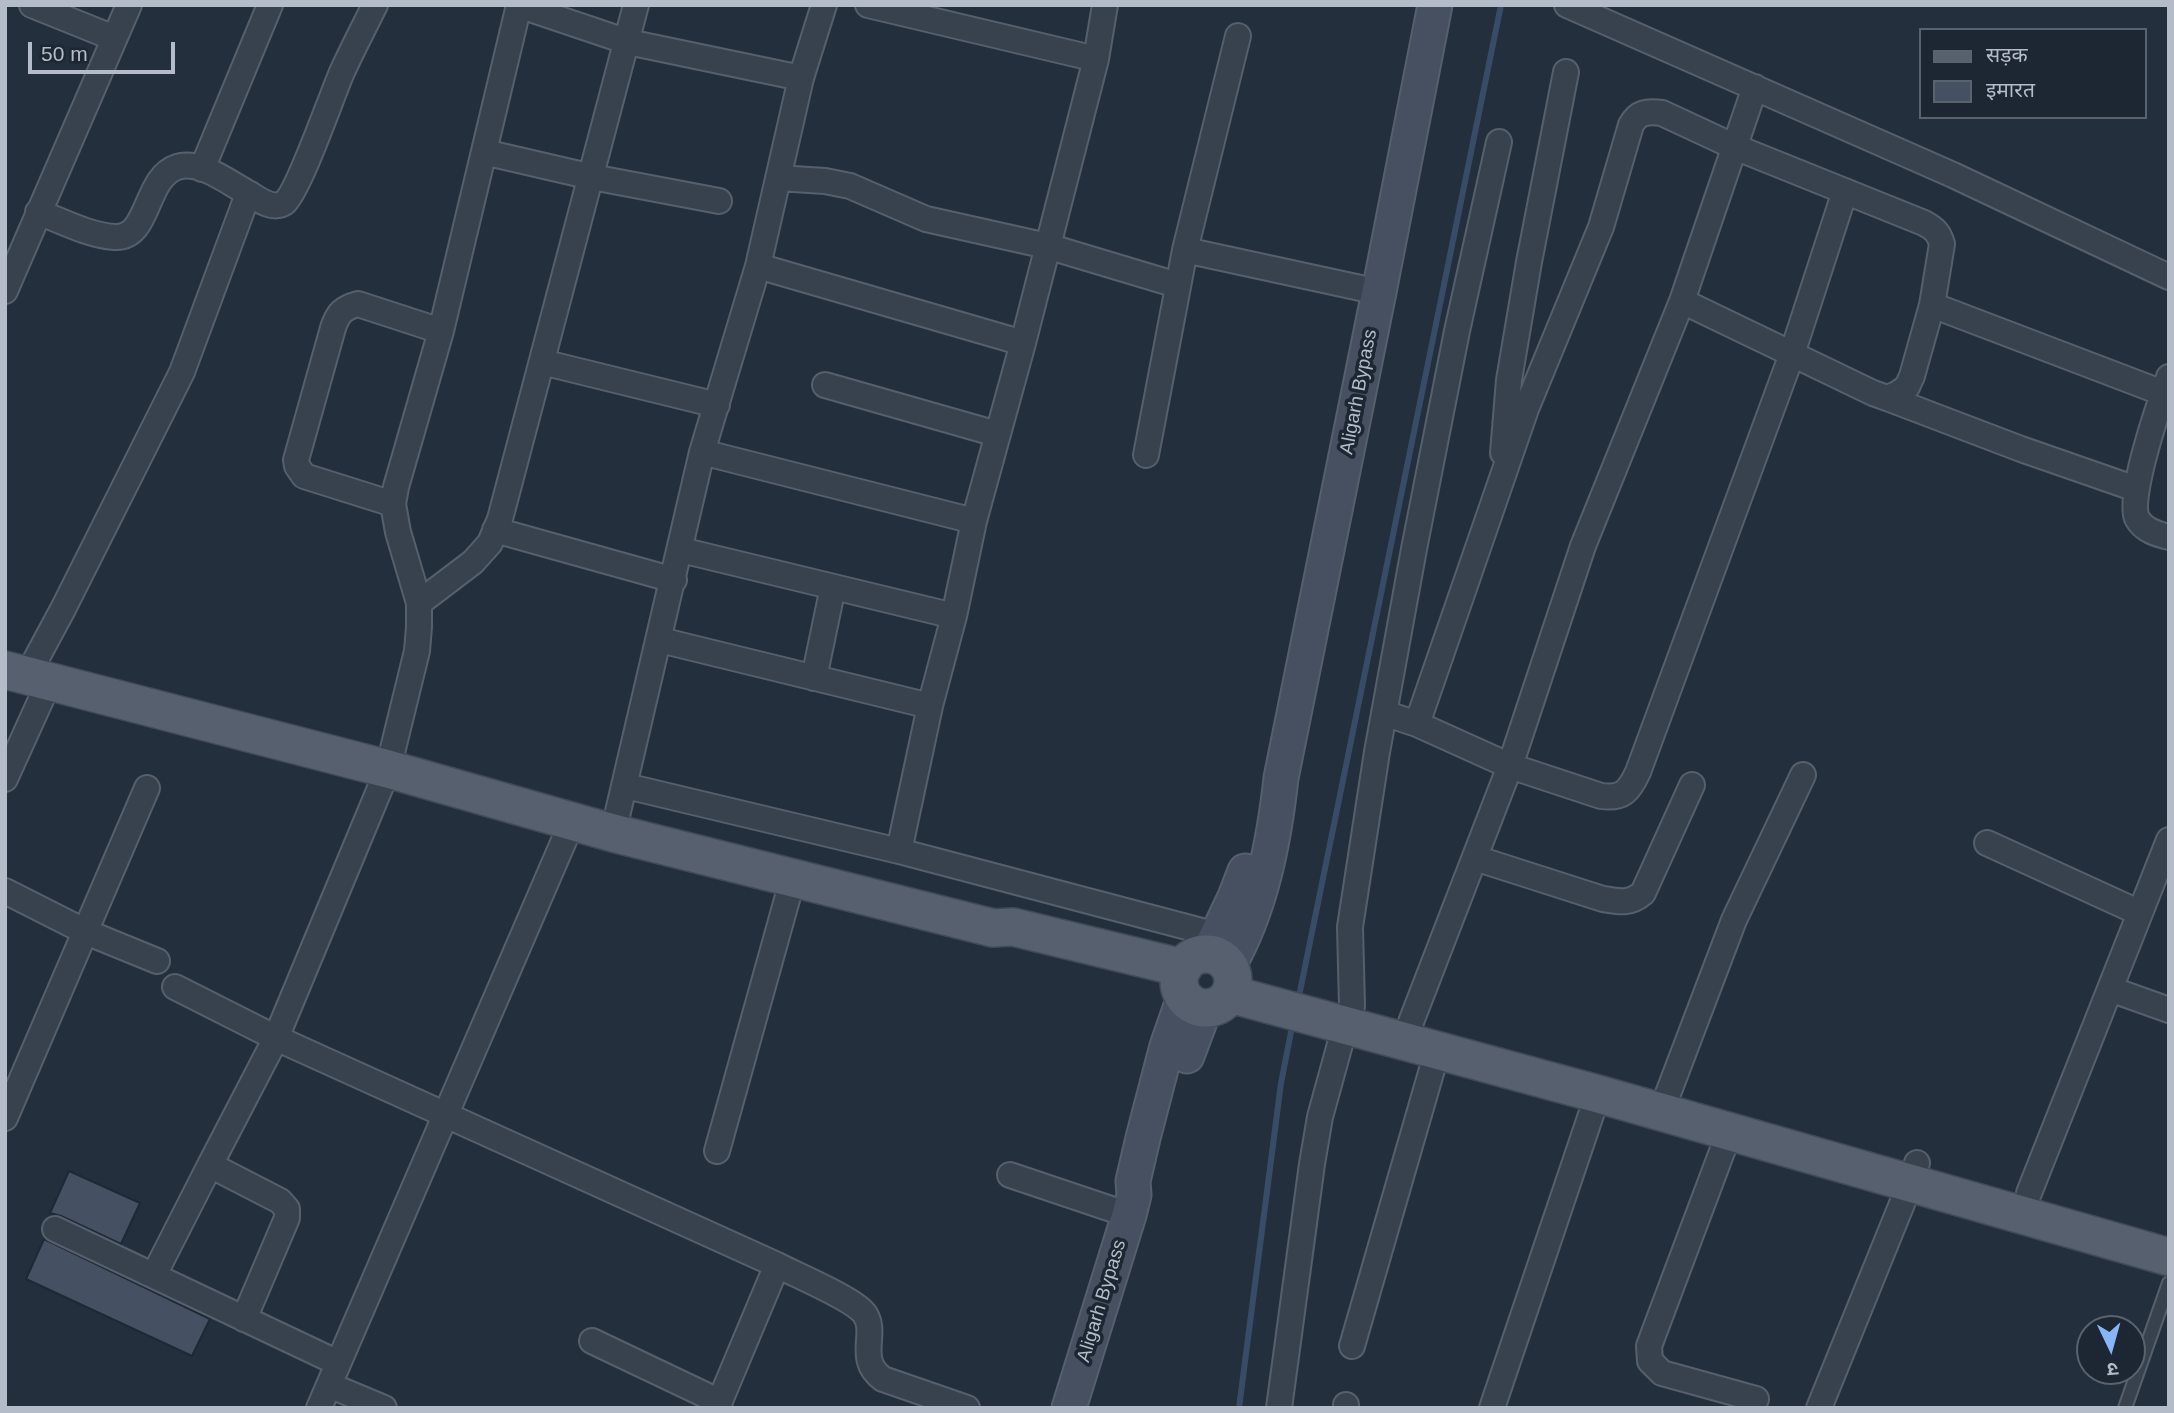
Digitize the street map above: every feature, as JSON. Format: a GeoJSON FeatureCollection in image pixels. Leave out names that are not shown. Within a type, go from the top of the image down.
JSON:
{"type":"FeatureCollection","features":[{"type":"Feature","properties":{"kind":"main road","name":"Aligarh Bypass"},"geometry":{"type":"LineString","coordinates":[[1069,1408],[1131,1205],[1146,1174],[1216,979],[1241,944],[1255,907],[1277,815],[1281,778],[1380,292],[1435,5]]}},
{"type":"Feature","properties":{"kind":"main road"},"geometry":{"type":"LineString","coordinates":[[27,676],[388,769],[613,833],[993,928],[1013,927],[1216,979],[1338,1013],[1437,1052],[1598,1094],[1665,1102],[1728,1133],[1913,1173],[2029,1193],[2169,1234]]}},
{"type":"Feature","properties":{"kind":"main road"},"geometry":{"type":"LineString","coordinates":[[1338,1013],[1411,1022],[1665,1102],[1913,1173],[2169,1257]]}},
{"type":"Feature","properties":{"kind":"street"},"geometry":{"type":"LineString","coordinates":[[32,5],[114,38]]}},
{"type":"Feature","properties":{"kind":"street"},"geometry":{"type":"LineString","coordinates":[[5,292],[129,5]]}},
{"type":"Feature","properties":{"kind":"street"},"geometry":{"type":"LineString","coordinates":[[202,169],[270,5]]}},
{"type":"Feature","properties":{"kind":"street"},"geometry":{"type":"LineString","coordinates":[[38,212],[95,233],[123,237],[133,232],[157,182],[175,167],[185,166],[202,169],[273,205],[286,202],[342,72],[375,5]]}},
{"type":"Feature","properties":{"kind":"street"},"geometry":{"type":"LineString","coordinates":[[154,1275],[276,1038],[388,769],[417,652],[419,603],[398,532],[393,504],[441,331],[519,5],[628,42],[801,78]]}},
{"type":"Feature","properties":{"kind":"street"},"geometry":{"type":"LineString","coordinates":[[419,603],[473,562],[490,543],[495,530],[592,177],[636,5]]}},
{"type":"Feature","properties":{"kind":"street"},"geometry":{"type":"LineString","coordinates":[[613,833],[702,452],[758,266],[801,78],[824,5]]}},
{"type":"Feature","properties":{"kind":"street"},"geometry":{"type":"LineString","coordinates":[[867,5],[1096,59]]}},
{"type":"Feature","properties":{"kind":"street"},"geometry":{"type":"LineString","coordinates":[[899,851],[929,706],[954,616],[974,521],[1096,59],[1105,5]]}},
{"type":"Feature","properties":{"kind":"street"},"geometry":{"type":"LineString","coordinates":[[1567,5],[1953,175],[2169,277]]}},
{"type":"Feature","properties":{"kind":"street"},"geometry":{"type":"LineString","coordinates":[[1146,455],[1177,285],[1238,36]]}},
{"type":"Feature","properties":{"kind":"street"},"geometry":{"type":"LineString","coordinates":[[1503,475],[1509,380],[1566,72]]}},
{"type":"Feature","properties":{"kind":"street"},"geometry":{"type":"LineString","coordinates":[[1411,1022],[1510,766],[1583,547],[1682,301],[1755,87]]}},
{"type":"Feature","properties":{"kind":"street"},"geometry":{"type":"LineString","coordinates":[[1417,724],[1526,410],[1601,227],[1631,125],[1641,113],[1662,113],[1735,148],[1924,223],[1940,235],[1942,254],[1932,305],[1912,376],[1907,387],[1886,398]]}},
{"type":"Feature","properties":{"kind":"street"},"geometry":{"type":"LineString","coordinates":[[1279,1408],[1312,1164],[1384,713],[1455,345],[1499,142]]}},
{"type":"Feature","properties":{"kind":"street"},"geometry":{"type":"LineString","coordinates":[[484,152],[592,177],[719,201]]}},
{"type":"Feature","properties":{"kind":"street"},"geometry":{"type":"LineString","coordinates":[[778,178],[825,181],[850,186],[926,219],[1047,246],[1177,285]]}},
{"type":"Feature","properties":{"kind":"street"},"geometry":{"type":"LineString","coordinates":[[1384,713],[1417,724],[1510,766],[1601,796],[1613,798],[1624,793],[1632,784],[1792,354],[1844,191]]}},
{"type":"Feature","properties":{"kind":"street"},"geometry":{"type":"LineString","coordinates":[[5,779],[27,676],[64,609],[181,372],[248,194]]}},
{"type":"Feature","properties":{"kind":"street"},"geometry":{"type":"LineString","coordinates":[[1185,250],[1380,292]]}},
{"type":"Feature","properties":{"kind":"street"},"geometry":{"type":"LineString","coordinates":[[758,266],[1023,343]]}},
{"type":"Feature","properties":{"kind":"street"},"geometry":{"type":"LineString","coordinates":[[1682,301],[1853,385],[2021,449],[2136,489]]}},
{"type":"Feature","properties":{"kind":"street"},"geometry":{"type":"LineString","coordinates":[[393,504],[311,479],[300,472],[296,460],[333,328],[338,315],[346,307],[358,304],[441,331]]}},
{"type":"Feature","properties":{"kind":"street"},"geometry":{"type":"LineString","coordinates":[[1932,305],[2166,385],[2136,489],[2136,516],[2141,525],[2156,534],[2169,537]]}},
{"type":"Feature","properties":{"kind":"street"},"geometry":{"type":"LineString","coordinates":[[542,362],[717,405]]}},
{"type":"Feature","properties":{"kind":"street"},"geometry":{"type":"LineString","coordinates":[[825,385],[998,434]]}},
{"type":"Feature","properties":{"kind":"street"},"geometry":{"type":"LineString","coordinates":[[702,452],[974,521]]}},
{"type":"Feature","properties":{"kind":"street"},"geometry":{"type":"LineString","coordinates":[[495,530],[674,580]]}},
{"type":"Feature","properties":{"kind":"street"},"geometry":{"type":"LineString","coordinates":[[681,550],[954,616]]}},
{"type":"Feature","properties":{"kind":"street"},"geometry":{"type":"LineString","coordinates":[[814,678],[833,587]]}},
{"type":"Feature","properties":{"kind":"street"},"geometry":{"type":"LineString","coordinates":[[660,640],[929,706]]}},
{"type":"Feature","properties":{"kind":"street"},"geometry":{"type":"LineString","coordinates":[[1665,1102],[1734,920],[1803,775]]}},
{"type":"Feature","properties":{"kind":"street"},"geometry":{"type":"LineString","coordinates":[[1475,858],[1604,899],[1623,903],[1635,900],[1643,893],[1692,785]]}},
{"type":"Feature","properties":{"kind":"street"},"geometry":{"type":"LineString","coordinates":[[626,786],[899,851],[1216,979]]}},
{"type":"Feature","properties":{"kind":"street"},"geometry":{"type":"LineString","coordinates":[[5,1118],[147,788]]}},
{"type":"Feature","properties":{"kind":"street"},"geometry":{"type":"LineString","coordinates":[[319,1408],[572,822]]}},
{"type":"Feature","properties":{"kind":"street"},"geometry":{"type":"LineString","coordinates":[[2029,1193],[2169,840]]}},
{"type":"Feature","properties":{"kind":"street"},"geometry":{"type":"LineString","coordinates":[[1987,843],[2140,913]]}},
{"type":"Feature","properties":{"kind":"street"},"geometry":{"type":"LineString","coordinates":[[717,1151],[793,878]]}},
{"type":"Feature","properties":{"kind":"street"},"geometry":{"type":"LineString","coordinates":[[5,891],[86,932],[157,961]]}},
{"type":"Feature","properties":{"kind":"street"},"geometry":{"type":"LineString","coordinates":[[175,987],[276,1038],[777,1265],[851,1302],[865,1314],[868,1357],[874,1372],[883,1378],[967,1408]]}},
{"type":"Feature","properties":{"kind":"street"},"geometry":{"type":"LineString","coordinates":[[2109,989],[2169,1010]]}},
{"type":"Feature","properties":{"kind":"street"},"geometry":{"type":"LineString","coordinates":[[1352,1346],[1437,1052]]}},
{"type":"Feature","properties":{"kind":"street"},"geometry":{"type":"LineString","coordinates":[[1492,1408],[1598,1094]]}},
{"type":"Feature","properties":{"kind":"street"},"geometry":{"type":"LineString","coordinates":[[1728,1133],[1649,1346],[1650,1361],[1662,1373],[1756,1399]]}},
{"type":"Feature","properties":{"kind":"street"},"geometry":{"type":"LineString","coordinates":[[210,1165],[280,1201],[287,1209],[287,1218],[244,1319]]}},
{"type":"Feature","properties":{"kind":"street"},"geometry":{"type":"LineString","coordinates":[[1819,1408],[1913,1173]]}},
{"type":"Feature","properties":{"kind":"street"},"geometry":{"type":"LineString","coordinates":[[1010,1175],[1131,1205]]}},
{"type":"Feature","properties":{"kind":"street"},"geometry":{"type":"LineString","coordinates":[[55,1229],[244,1319],[384,1408]]}},
{"type":"Feature","properties":{"kind":"street"},"geometry":{"type":"LineString","coordinates":[[592,1341],[719,1405],[777,1265]]}},
{"type":"Feature","properties":{"kind":"lane"},"geometry":{"type":"LineString","coordinates":[[2125,1408],[2169,1283]]}},
{"type":"Feature","properties":{"kind":"building"},"geometry":{"type":"Polygon","coordinates":[[[69,1171],[140,1203],[121,1244],[50,1213],[69,1171]]]}},
{"type":"Feature","properties":{"kind":"building"},"geometry":{"type":"Polygon","coordinates":[[[44,1239],[210,1319],[192,1356],[26,1279],[44,1239]]]}},
{"type":"Feature","properties":{"kind":"waterway"},"geometry":{"type":"LineString","coordinates":[[1298,1001],[1501,5]]}},
{"type":"Feature","properties":{"kind":"waterway"},"geometry":{"type":"LineString","coordinates":[[1239,1408],[1281,1083],[1293,1022]]}}]}
